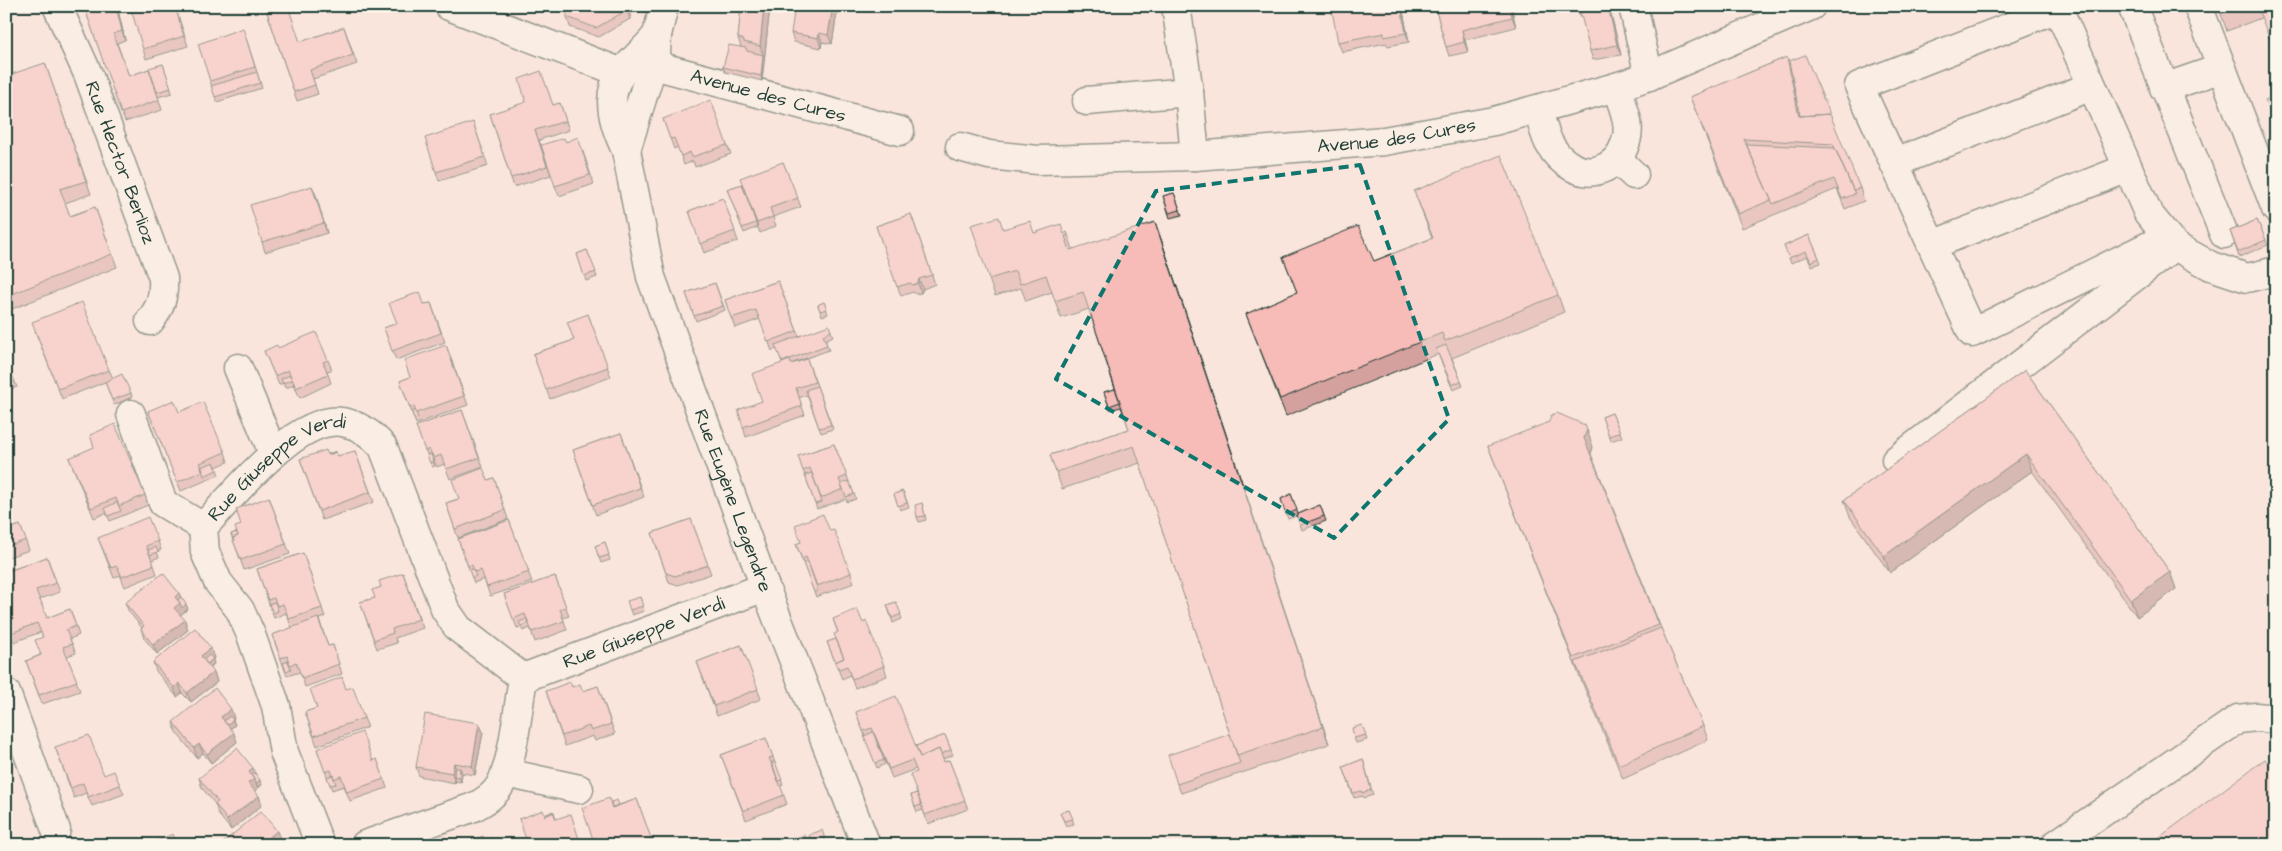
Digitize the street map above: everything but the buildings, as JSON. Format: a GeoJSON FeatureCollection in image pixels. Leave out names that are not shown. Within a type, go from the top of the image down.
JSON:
{"type":"FeatureCollection","features":[{"type":"Feature","properties":{"kind":"street","name":"Rue Hector Berlioz"},"geometry":{"type":"LineString","coordinates":[[57,6],[88,74],[163,278],[164,292],[160,306],[150,321]]}},
{"type":"Feature","properties":{"kind":"street","name":"Avenue des Cures"},"geometry":{"type":"LineString","coordinates":[[449,6],[612,69],[636,67],[900,131]]}},
{"type":"Feature","properties":{"kind":"street","name":"Rue Eugène Legendre"},"geometry":{"type":"LineString","coordinates":[[664,6],[657,35],[656,54],[636,67],[626,150],[651,276],[765,587],[866,845]]}},
{"type":"Feature","properties":{"kind":"street"},"geometry":{"type":"LineString","coordinates":[[1176,6],[1190,92],[1195,156]]}},
{"type":"Feature","properties":{"kind":"street"},"geometry":{"type":"LineString","coordinates":[[1633,6],[1649,76]]}},
{"type":"Feature","properties":{"kind":"street","name":"Avenue des Cures"},"geometry":{"type":"LineString","coordinates":[[960,147],[989,155],[1038,160],[1195,156],[1384,141],[1494,121],[1616,87],[1649,76],[1811,6]]}},
{"type":"Feature","properties":{"kind":"street"},"geometry":{"type":"LineString","coordinates":[[2132,6],[2224,234]]}},
{"type":"Feature","properties":{"kind":"street"},"geometry":{"type":"LineString","coordinates":[[2198,6],[2276,209]]}},
{"type":"Feature","properties":{"kind":"street"},"geometry":{"type":"LineString","coordinates":[[2171,241],[1972,333],[1859,86],[2058,7],[2148,213],[2171,241],[2211,266],[2247,278],[2276,270]]}},
{"type":"Feature","properties":{"kind":"street"},"geometry":{"type":"LineString","coordinates":[[2164,88],[2222,68]]}},
{"type":"Feature","properties":{"kind":"street"},"geometry":{"type":"LineString","coordinates":[[1894,163],[2092,86]]}},
{"type":"Feature","properties":{"kind":"street"},"geometry":{"type":"LineString","coordinates":[[1538,109],[1548,141],[1562,160],[1578,170],[1590,172],[1604,168],[1625,167],[1624,148],[1629,136],[1627,121],[1616,87]]}},
{"type":"Feature","properties":{"kind":"street"},"geometry":{"type":"LineString","coordinates":[[1087,101],[1190,92]]}},
{"type":"Feature","properties":{"kind":"street"},"geometry":{"type":"LineString","coordinates":[[1932,245],[2128,168]]}},
{"type":"Feature","properties":{"kind":"street"},"geometry":{"type":"LineString","coordinates":[[1896,460],[2171,241]]}},
{"type":"Feature","properties":{"kind":"street"},"geometry":{"type":"LineString","coordinates":[[238,368],[273,453]]}},
{"type":"Feature","properties":{"kind":"street"},"geometry":{"type":"LineString","coordinates":[[131,414],[163,503],[203,527]]}},
{"type":"Feature","properties":{"kind":"street","name":"Rue Giuseppe Verdi"},"geometry":{"type":"LineString","coordinates":[[320,845],[284,752],[276,706],[251,635],[240,610],[218,582],[205,552],[203,527],[273,453],[297,434],[322,424],[340,422],[358,427],[371,434],[383,447],[450,620],[522,678],[765,587]]}},
{"type":"Feature","properties":{"kind":"street"},"geometry":{"type":"LineString","coordinates":[[364,845],[474,807],[486,801],[497,791],[506,773],[522,678]]}},
{"type":"Feature","properties":{"kind":"street"},"geometry":{"type":"LineString","coordinates":[[6,693],[56,830]]}},
{"type":"Feature","properties":{"kind":"street"},"geometry":{"type":"LineString","coordinates":[[2055,845],[2238,719],[2256,716],[2276,719]]}},
{"type":"Feature","properties":{"kind":"street"},"geometry":{"type":"LineString","coordinates":[[506,773],[579,789]]}},
{"type":"Feature","properties":{"kind":"highlighted area"},"geometry":{"type":"Polygon","coordinates":[[[1360,165],[1449,419],[1334,538],[1056,379],[1156,191],[1360,165]]]}}]}
